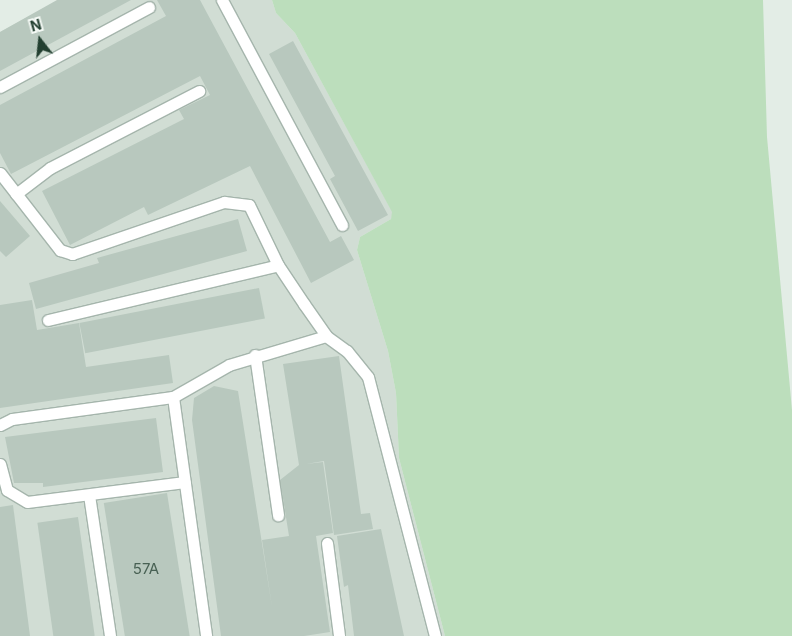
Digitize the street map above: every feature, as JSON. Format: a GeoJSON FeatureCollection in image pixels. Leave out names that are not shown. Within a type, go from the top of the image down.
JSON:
{"type":"FeatureCollection","features":[{"type":"Feature","properties":{"kind":"lane"},"geometry":{"type":"LineString","coordinates":[[222,0],[342,226]]}},
{"type":"Feature","properties":{"kind":"lane"},"geometry":{"type":"LineString","coordinates":[[0,87],[149,7]]}},
{"type":"Feature","properties":{"kind":"lane"},"geometry":{"type":"LineString","coordinates":[[16,194],[50,168],[199,91]]}},
{"type":"Feature","properties":{"kind":"lane"},"geometry":{"type":"LineString","coordinates":[[0,173],[60,250],[72,254],[224,202],[237,201],[249,205],[256,215],[278,266],[326,336],[347,351],[368,377],[398,486],[434,636]]}},
{"type":"Feature","properties":{"kind":"lane"},"geometry":{"type":"LineString","coordinates":[[48,320],[278,266]]}},
{"type":"Feature","properties":{"kind":"lane"},"geometry":{"type":"LineString","coordinates":[[0,425],[12,419],[173,397],[209,374],[255,355],[326,336]]}},
{"type":"Feature","properties":{"kind":"lane"},"geometry":{"type":"LineString","coordinates":[[255,355],[278,515]]}},
{"type":"Feature","properties":{"kind":"lane"},"geometry":{"type":"LineString","coordinates":[[173,397],[206,636]]}},
{"type":"Feature","properties":{"kind":"lane"},"geometry":{"type":"LineString","coordinates":[[0,464],[7,490],[27,502],[185,482]]}},
{"type":"Feature","properties":{"kind":"lane"},"geometry":{"type":"LineString","coordinates":[[89,495],[110,636]]}},
{"type":"Feature","properties":{"kind":"lane"},"geometry":{"type":"LineString","coordinates":[[327,543],[339,636]]}},
{"type":"Feature","properties":{"kind":"shaded area"},"geometry":{"type":"Polygon","coordinates":[[[59,0],[272,0],[276,13],[295,33],[393,213],[391,219],[360,237],[357,250],[388,351],[396,393],[399,458],[445,636],[0,636],[0,32],[59,0]]]}},
{"type":"Feature","properties":{"kind":"green space"},"geometry":{"type":"Polygon","coordinates":[[[272,0],[763,0],[767,137],[792,410],[792,636],[445,636],[399,458],[396,393],[388,351],[357,250],[360,237],[391,219],[392,212],[295,33],[276,13],[272,0]]]}},
{"type":"Feature","properties":{"kind":"building"},"geometry":{"type":"Polygon","coordinates":[[[57,0],[131,0],[0,71],[0,32],[57,0]]]}},
{"type":"Feature","properties":{"kind":"building"},"geometry":{"type":"Polygon","coordinates":[[[157,0],[200,0],[330,242],[341,236],[354,260],[311,283],[250,166],[148,215],[144,207],[70,245],[42,191],[184,119],[179,110],[210,95],[200,76],[11,174],[0,153],[0,105],[166,16],[157,0]]]}},
{"type":"Feature","properties":{"kind":"building"},"geometry":{"type":"Polygon","coordinates":[[[293,41],[388,215],[358,231],[330,179],[335,176],[269,54],[293,41]]]}},
{"type":"Feature","properties":{"kind":"building"},"geometry":{"type":"Polygon","coordinates":[[[0,201],[30,236],[6,257],[0,251],[0,201]]]}},
{"type":"Feature","properties":{"kind":"building"},"geometry":{"type":"Polygon","coordinates":[[[238,219],[247,251],[36,309],[29,283],[99,263],[97,258],[238,219]]]}},
{"type":"Feature","properties":{"kind":"building"},"geometry":{"type":"Polygon","coordinates":[[[259,288],[265,318],[85,353],[79,323],[259,288]]]}},
{"type":"Feature","properties":{"kind":"building"},"geometry":{"type":"Polygon","coordinates":[[[32,300],[37,330],[79,323],[86,367],[169,355],[173,383],[0,408],[0,305],[32,300]]]}},
{"type":"Feature","properties":{"kind":"building"},"geometry":{"type":"Polygon","coordinates":[[[339,356],[361,514],[370,513],[373,529],[334,535],[324,461],[306,464],[323,462],[333,533],[316,536],[330,632],[304,636],[221,636],[192,420],[194,398],[214,386],[238,391],[272,607],[262,540],[289,536],[280,480],[299,465],[283,364],[339,356]]]}},
{"type":"Feature","properties":{"kind":"building"},"geometry":{"type":"Polygon","coordinates":[[[156,418],[163,472],[43,487],[43,483],[14,483],[5,437],[156,418]]]}},
{"type":"Feature","properties":{"kind":"building"},"geometry":{"type":"Polygon","coordinates":[[[167,493],[190,636],[125,636],[104,503],[167,493]]]}},
{"type":"Feature","properties":{"kind":"building"},"geometry":{"type":"Polygon","coordinates":[[[13,505],[30,636],[0,636],[0,507],[13,505]]]}},
{"type":"Feature","properties":{"kind":"building"},"geometry":{"type":"Polygon","coordinates":[[[78,517],[95,636],[53,636],[37,523],[78,517]]]}},
{"type":"Feature","properties":{"kind":"building"},"geometry":{"type":"Polygon","coordinates":[[[381,529],[404,636],[354,636],[348,585],[344,587],[337,536],[381,529]]]}}]}
